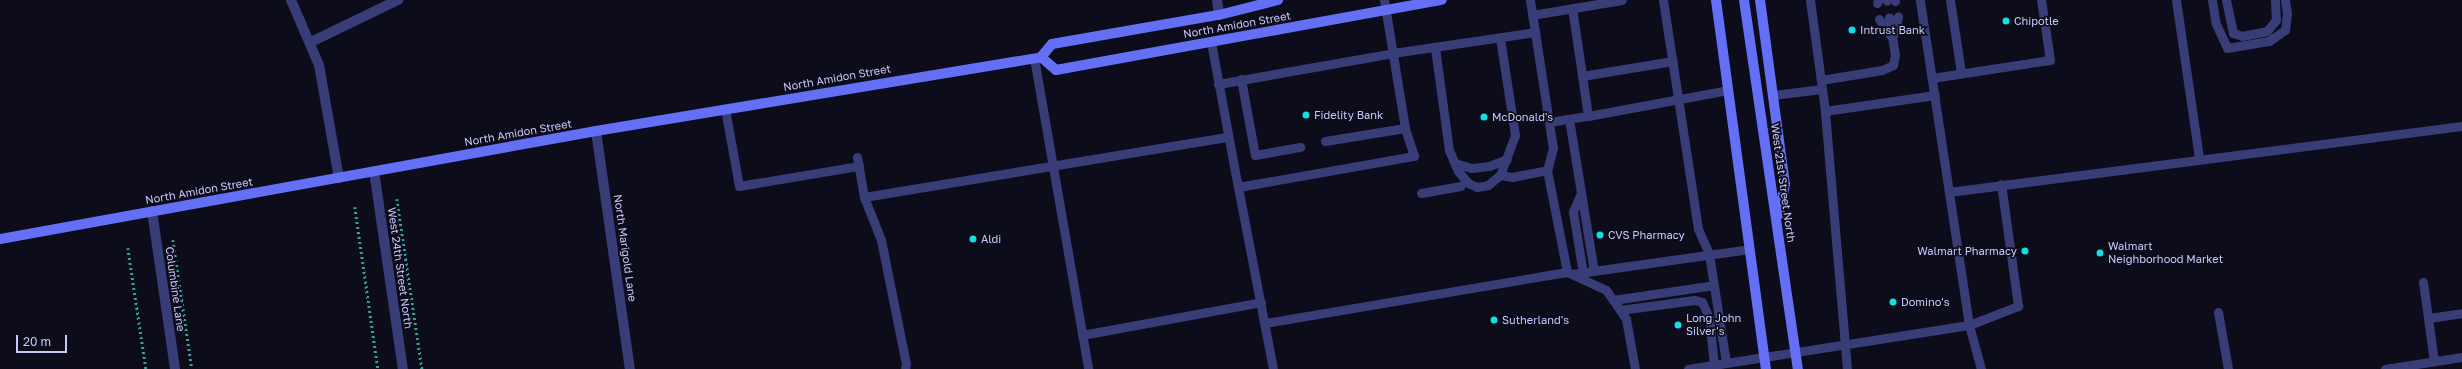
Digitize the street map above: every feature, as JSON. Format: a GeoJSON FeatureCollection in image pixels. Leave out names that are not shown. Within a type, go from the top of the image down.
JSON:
{"type":"FeatureCollection","features":[{"type":"Feature","properties":{"kind":"main road","name":"North Amidon Street"},"geometry":{"type":"LineString","coordinates":[[0,239],[596,131],[1037,57],[1052,44],[1219,15],[1278,0]]}},
{"type":"Feature","properties":{"kind":"main road","name":"North Amidon Street"},"geometry":{"type":"LineString","coordinates":[[1037,57],[1056,70],[1211,42],[1385,5],[1442,0]]}},
{"type":"Feature","properties":{"kind":"main road"},"geometry":{"type":"LineString","coordinates":[[1716,0],[1766,369]]}},
{"type":"Feature","properties":{"kind":"main road","name":"West 21st Street North"},"geometry":{"type":"LineString","coordinates":[[1744,0],[1798,369]]}},
{"type":"Feature","properties":{"kind":"main road"},"geometry":{"type":"LineString","coordinates":[[1760,0],[1786,184],[1777,220]]}},
{"type":"Feature","properties":{"kind":"street"},"geometry":{"type":"LineString","coordinates":[[291,0],[311,42],[319,65],[339,178]]}},
{"type":"Feature","properties":{"kind":"street"},"geometry":{"type":"LineString","coordinates":[[311,42],[398,0]]}},
{"type":"Feature","properties":{"kind":"street"},"geometry":{"type":"LineString","coordinates":[[1217,0],[1219,15]]}},
{"type":"Feature","properties":{"kind":"street","name":"North Marigold Lane"},"geometry":{"type":"LineString","coordinates":[[596,131],[630,369]]}},
{"type":"Feature","properties":{"kind":"street","name":"West 24th Street North"},"geometry":{"type":"LineString","coordinates":[[374,171],[403,369]]}},
{"type":"Feature","properties":{"kind":"street","name":"Columbine Lane"},"geometry":{"type":"LineString","coordinates":[[152,212],[175,369]]}},
{"type":"Feature","properties":{"kind":"lane"},"geometry":{"type":"LineString","coordinates":[[1530,0],[1553,148],[1547,170],[1569,273]]}},
{"type":"Feature","properties":{"kind":"lane"},"geometry":{"type":"LineString","coordinates":[[1532,15],[1622,0]]}},
{"type":"Feature","properties":{"kind":"lane"},"geometry":{"type":"LineString","coordinates":[[1663,0],[1698,229],[1710,254],[1726,363]]}},
{"type":"Feature","properties":{"kind":"lane"},"geometry":{"type":"LineString","coordinates":[[1810,0],[1825,111],[1843,345],[1847,369]]}},
{"type":"Feature","properties":{"kind":"lane"},"geometry":{"type":"LineString","coordinates":[[1920,0],[1969,325],[1981,369]]}},
{"type":"Feature","properties":{"kind":"lane"},"geometry":{"type":"LineString","coordinates":[[1950,0],[1961,73]]}},
{"type":"Feature","properties":{"kind":"lane"},"geometry":{"type":"LineString","coordinates":[[1932,78],[2050,60],[2040,0]]}},
{"type":"Feature","properties":{"kind":"lane"},"geometry":{"type":"LineString","coordinates":[[2176,0],[2199,158]]}},
{"type":"Feature","properties":{"kind":"lane"},"geometry":{"type":"LineString","coordinates":[[2212,0],[2216,24],[2227,48],[2269,41],[2285,30],[2287,13],[2285,0]]}},
{"type":"Feature","properties":{"kind":"lane"},"geometry":{"type":"LineString","coordinates":[[2226,0],[2233,33],[2242,36],[2267,31],[2276,20],[2275,0]]}},
{"type":"Feature","properties":{"kind":"lane"},"geometry":{"type":"LineString","coordinates":[[1238,188],[1414,156],[1405,128],[1385,5]]}},
{"type":"Feature","properties":{"kind":"lane"},"geometry":{"type":"LineString","coordinates":[[1572,8],[1588,116]]}},
{"type":"Feature","properties":{"kind":"lane"},"geometry":{"type":"LineString","coordinates":[[1773,95],[1882,70],[1893,65],[1895,55],[1892,39],[1893,17]]}},
{"type":"Feature","properties":{"kind":"lane"},"geometry":{"type":"LineString","coordinates":[[1879,20],[1892,39]]}},
{"type":"Feature","properties":{"kind":"lane"},"geometry":{"type":"LineString","coordinates":[[1218,84],[1392,53],[1435,48],[1535,32]]}},
{"type":"Feature","properties":{"kind":"lane"},"geometry":{"type":"LineString","coordinates":[[1435,48],[1450,150],[1455,163],[1468,183],[1477,187],[1488,185],[1500,175],[1515,135],[1500,38]]}},
{"type":"Feature","properties":{"kind":"lane"},"geometry":{"type":"LineString","coordinates":[[1211,42],[1273,369]]}},
{"type":"Feature","properties":{"kind":"lane"},"geometry":{"type":"LineString","coordinates":[[1037,57],[1052,168],[1088,369]]}},
{"type":"Feature","properties":{"kind":"lane"},"geometry":{"type":"LineString","coordinates":[[1582,76],[1672,61]]}},
{"type":"Feature","properties":{"kind":"lane"},"geometry":{"type":"LineString","coordinates":[[1241,79],[1255,155],[1300,147]]}},
{"type":"Feature","properties":{"kind":"lane"},"geometry":{"type":"LineString","coordinates":[[1549,122],[1728,90]]}},
{"type":"Feature","properties":{"kind":"lane"},"geometry":{"type":"LineString","coordinates":[[1825,111],[1935,95]]}},
{"type":"Feature","properties":{"kind":"lane"},"geometry":{"type":"LineString","coordinates":[[725,109],[739,186],[859,166]]}},
{"type":"Feature","properties":{"kind":"lane"},"geometry":{"type":"LineString","coordinates":[[1570,119],[1594,271]]}},
{"type":"Feature","properties":{"kind":"lane"},"geometry":{"type":"LineString","coordinates":[[1949,192],[2199,158],[2462,126]]}},
{"type":"Feature","properties":{"kind":"lane"},"geometry":{"type":"LineString","coordinates":[[1325,142],[1405,128]]}},
{"type":"Feature","properties":{"kind":"lane"},"geometry":{"type":"LineString","coordinates":[[864,197],[1052,168],[1228,138]]}},
{"type":"Feature","properties":{"kind":"lane"},"geometry":{"type":"LineString","coordinates":[[857,157],[864,197],[881,240],[906,364],[905,369]]}},
{"type":"Feature","properties":{"kind":"lane"},"geometry":{"type":"LineString","coordinates":[[1455,163],[1471,168],[1488,166],[1507,159]]}},
{"type":"Feature","properties":{"kind":"lane"},"geometry":{"type":"LineString","coordinates":[[1500,175],[1512,177],[1547,170]]}},
{"type":"Feature","properties":{"kind":"lane"},"geometry":{"type":"LineString","coordinates":[[1688,369],[1726,363],[1736,365],[1764,357],[1969,325],[2018,306],[2001,184]]}},
{"type":"Feature","properties":{"kind":"lane"},"geometry":{"type":"LineString","coordinates":[[1421,193],[1460,186]]}},
{"type":"Feature","properties":{"kind":"lane"},"geometry":{"type":"LineString","coordinates":[[1581,193],[1573,212],[1583,272]]}},
{"type":"Feature","properties":{"kind":"lane"},"geometry":{"type":"LineString","coordinates":[[1265,323],[1569,273],[1594,271],[1750,249]]}},
{"type":"Feature","properties":{"kind":"lane"},"geometry":{"type":"LineString","coordinates":[[1569,273],[1606,290],[1620,310],[1626,319],[1635,369]]}},
{"type":"Feature","properties":{"kind":"lane"},"geometry":{"type":"LineString","coordinates":[[2423,282],[2434,361]]}},
{"type":"Feature","properties":{"kind":"lane"},"geometry":{"type":"LineString","coordinates":[[1613,300],[1714,285]]}},
{"type":"Feature","properties":{"kind":"lane"},"geometry":{"type":"LineString","coordinates":[[1620,310],[1694,300],[1702,302],[1709,318],[1714,365]]}},
{"type":"Feature","properties":{"kind":"lane"},"geometry":{"type":"LineString","coordinates":[[1082,335],[1261,302]]}},
{"type":"Feature","properties":{"kind":"lane"},"geometry":{"type":"LineString","coordinates":[[2218,312],[2228,369]]}},
{"type":"Feature","properties":{"kind":"lane"},"geometry":{"type":"LineString","coordinates":[[2428,318],[2462,313]]}},
{"type":"Feature","properties":{"kind":"lane"},"geometry":{"type":"LineString","coordinates":[[2385,369],[2462,357]]}},
{"type":"Feature","properties":{"kind":"path"},"geometry":{"type":"LineString","coordinates":[[397,199],[422,369]]}},
{"type":"Feature","properties":{"kind":"path"},"geometry":{"type":"LineString","coordinates":[[355,207],[378,369]]}},
{"type":"Feature","properties":{"kind":"path"},"geometry":{"type":"LineString","coordinates":[[173,240],[192,369]]}},
{"type":"Feature","properties":{"kind":"path"},"geometry":{"type":"LineString","coordinates":[[128,248],[146,369]]}},
{"type":"Feature","properties":{"kind":"place","name":"Chipotle"},"geometry":{"type":"Point","coordinates":[2006,21]}},
{"type":"Feature","properties":{"kind":"place","name":"Intrust Bank"},"geometry":{"type":"Point","coordinates":[1852,30]}},
{"type":"Feature","properties":{"kind":"place","name":"Fidelity Bank"},"geometry":{"type":"Point","coordinates":[1306,115]}},
{"type":"Feature","properties":{"kind":"place","name":"McDonald's"},"geometry":{"type":"Point","coordinates":[1484,117]}},
{"type":"Feature","properties":{"kind":"place","name":"CVS Pharmacy"},"geometry":{"type":"Point","coordinates":[1600,235]}},
{"type":"Feature","properties":{"kind":"place","name":"Aldi"},"geometry":{"type":"Point","coordinates":[973,239]}},
{"type":"Feature","properties":{"kind":"place","name":"Walmart Pharmacy"},"geometry":{"type":"Point","coordinates":[2025,251]}},
{"type":"Feature","properties":{"kind":"place","name":"Walmart Neighborhood Market"},"geometry":{"type":"Point","coordinates":[2100,253]}},
{"type":"Feature","properties":{"kind":"place","name":"Domino's"},"geometry":{"type":"Point","coordinates":[1893,302]}},
{"type":"Feature","properties":{"kind":"place","name":"Sutherland's"},"geometry":{"type":"Point","coordinates":[1494,320]}},
{"type":"Feature","properties":{"kind":"place","name":"Long John Silver's"},"geometry":{"type":"Point","coordinates":[1678,325]}}]}
